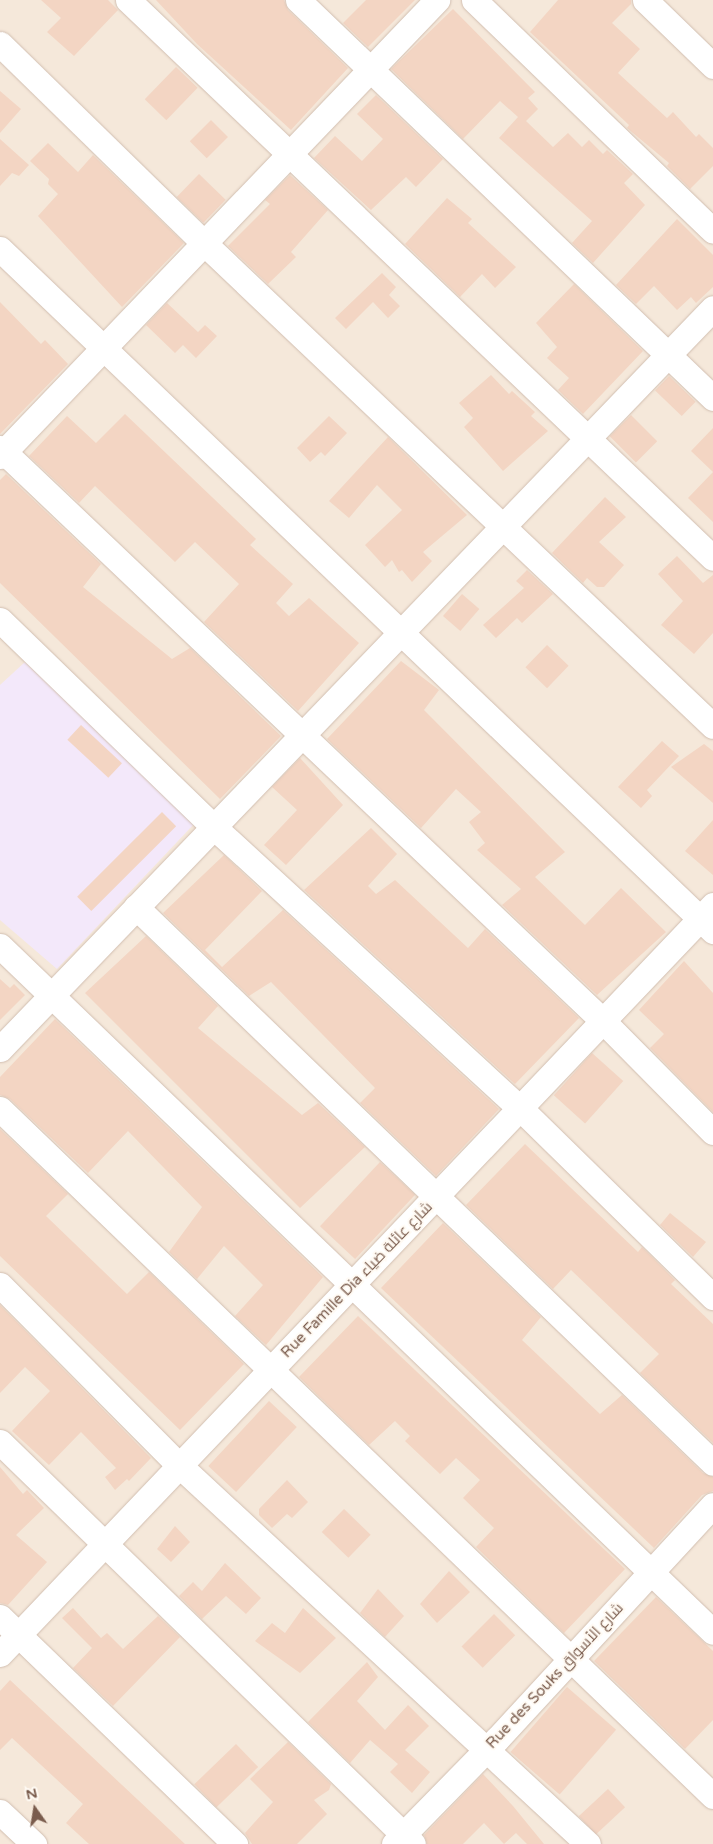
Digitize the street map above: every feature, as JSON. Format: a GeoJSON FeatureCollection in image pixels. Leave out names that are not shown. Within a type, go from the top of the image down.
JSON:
{"type":"FeatureCollection","features":[{"type":"Feature","properties":{"kind":"street"},"geometry":{"type":"LineString","coordinates":[[128,0],[586,439],[713,558]]}},
{"type":"Feature","properties":{"kind":"street"},"geometry":{"type":"LineString","coordinates":[[298,0],[713,398]]}},
{"type":"Feature","properties":{"kind":"street"},"geometry":{"type":"LineString","coordinates":[[437,0],[103,350],[1,452],[300,737],[603,1021],[713,1132]]}},
{"type":"Feature","properties":{"kind":"street"},"geometry":{"type":"LineString","coordinates":[[474,0],[713,231]]}},
{"type":"Feature","properties":{"kind":"street"},"geometry":{"type":"LineString","coordinates":[[644,0],[713,66]]}},
{"type":"Feature","properties":{"kind":"street"},"geometry":{"type":"LineString","coordinates":[[0,44],[205,244],[713,726]]}},
{"type":"Feature","properties":{"kind":"street"},"geometry":{"type":"LineString","coordinates":[[0,249],[103,350],[399,631],[709,919]]}},
{"type":"Feature","properties":{"kind":"street"},"geometry":{"type":"LineString","coordinates":[[0,1048],[215,828],[399,631],[713,308]]}},
{"type":"Feature","properties":{"kind":"street"},"geometry":{"type":"LineString","coordinates":[[0,620],[215,828],[521,1109],[713,1297]]}},
{"type":"Feature","properties":{"kind":"street"},"geometry":{"type":"LineString","coordinates":[[136,907],[713,1463]]}},
{"type":"Feature","properties":{"kind":"street","name":"Rue Famille Dia شارع عائلة ضياء"},"geometry":{"type":"LineString","coordinates":[[0,1654],[603,1021],[709,919]]}},
{"type":"Feature","properties":{"kind":"street"},"geometry":{"type":"LineString","coordinates":[[0,946],[713,1632]]}},
{"type":"Feature","properties":{"kind":"street"},"geometry":{"type":"LineString","coordinates":[[0,1109],[713,1796]]}},
{"type":"Feature","properties":{"kind":"street"},"geometry":{"type":"LineString","coordinates":[[0,1285],[180,1466],[487,1748],[588,1844]]}},
{"type":"Feature","properties":{"kind":"street"},"geometry":{"type":"LineString","coordinates":[[0,1442],[403,1841]]}},
{"type":"Feature","properties":{"kind":"street","name":"Rue des Souks شارع الأسواق"},"geometry":{"type":"LineString","coordinates":[[403,1841],[713,1505]]}},
{"type":"Feature","properties":{"kind":"street"},"geometry":{"type":"LineString","coordinates":[[0,1617],[236,1844]]}},
{"type":"Feature","properties":{"kind":"street"},"geometry":{"type":"LineString","coordinates":[[0,1812],[34,1844]]}},
{"type":"Feature","properties":{"kind":"shaded area"},"geometry":{"type":"Polygon","coordinates":[[[0,0],[713,0],[713,1844],[0,1844],[0,0]]]}},
{"type":"Feature","properties":{"kind":"shaded area"},"geometry":{"type":"Polygon","coordinates":[[[25,662],[194,824],[57,969],[0,920],[0,685],[25,662]]]}},
{"type":"Feature","properties":{"kind":"building"},"geometry":{"type":"Polygon","coordinates":[[[41,0],[108,0],[118,10],[74,56],[47,32],[61,18],[41,0]]]}},
{"type":"Feature","properties":{"kind":"building"},"geometry":{"type":"Polygon","coordinates":[[[156,0],[284,0],[288,10],[348,68],[291,130],[197,44],[156,0]]]}},
{"type":"Feature","properties":{"kind":"building"},"geometry":{"type":"Polygon","coordinates":[[[366,0],[415,0],[368,47],[343,23],[366,0]]]}},
{"type":"Feature","properties":{"kind":"building"},"geometry":{"type":"Polygon","coordinates":[[[558,0],[631,0],[631,4],[612,23],[640,49],[618,73],[667,118],[673,112],[696,137],[699,134],[713,148],[713,166],[690,189],[667,166],[669,163],[627,128],[629,125],[530,32],[558,0]]]}},
{"type":"Feature","properties":{"kind":"building"},"geometry":{"type":"Polygon","coordinates":[[[453,9],[535,92],[528,98],[538,109],[526,121],[553,147],[568,133],[582,147],[589,140],[603,154],[607,150],[633,174],[624,183],[645,205],[593,263],[572,243],[592,221],[499,138],[518,117],[500,101],[463,139],[391,69],[453,9]]]}},
{"type":"Feature","properties":{"kind":"building"},"geometry":{"type":"Polygon","coordinates":[[[176,67],[198,88],[166,120],[145,99],[176,67]]]}},
{"type":"Feature","properties":{"kind":"building"},"geometry":{"type":"Polygon","coordinates":[[[0,91],[21,109],[0,133],[0,91]]]}},
{"type":"Feature","properties":{"kind":"building"},"geometry":{"type":"Polygon","coordinates":[[[376,95],[443,159],[416,187],[406,177],[371,210],[314,158],[335,136],[362,161],[383,139],[357,114],[376,95]]]}},
{"type":"Feature","properties":{"kind":"building"},"geometry":{"type":"Polygon","coordinates":[[[211,120],[228,137],[207,158],[190,141],[211,120]]]}},
{"type":"Feature","properties":{"kind":"building"},"geometry":{"type":"Polygon","coordinates":[[[0,139],[29,165],[19,176],[12,173],[0,186],[0,139]]]}},
{"type":"Feature","properties":{"kind":"building"},"geometry":{"type":"Polygon","coordinates":[[[48,143],[78,172],[93,155],[184,243],[122,307],[38,216],[58,194],[48,184],[49,179],[30,161],[48,143]]]}},
{"type":"Feature","properties":{"kind":"building"},"geometry":{"type":"Polygon","coordinates":[[[199,174],[226,200],[203,223],[177,197],[199,174]]]}},
{"type":"Feature","properties":{"kind":"building"},"geometry":{"type":"Polygon","coordinates":[[[290,175],[328,210],[291,252],[296,257],[268,284],[228,246],[270,204],[265,200],[290,175]]]}},
{"type":"Feature","properties":{"kind":"building"},"geometry":{"type":"Polygon","coordinates":[[[447,198],[472,219],[468,223],[516,267],[495,288],[482,274],[460,297],[405,244],[447,198]]]}},
{"type":"Feature","properties":{"kind":"building"},"geometry":{"type":"Polygon","coordinates":[[[677,219],[713,255],[713,287],[696,303],[691,297],[677,310],[654,286],[636,304],[616,285],[677,219]]]}},
{"type":"Feature","properties":{"kind":"building"},"geometry":{"type":"Polygon","coordinates":[[[382,273],[396,287],[389,295],[400,306],[388,318],[373,302],[346,329],[335,318],[382,273]]]}},
{"type":"Feature","properties":{"kind":"building"},"geometry":{"type":"Polygon","coordinates":[[[574,284],[643,351],[583,414],[558,390],[569,378],[547,358],[557,347],[536,323],[574,284]]]}},
{"type":"Feature","properties":{"kind":"building"},"geometry":{"type":"Polygon","coordinates":[[[0,302],[41,344],[45,340],[68,364],[0,434],[0,302]]]}},
{"type":"Feature","properties":{"kind":"building"},"geometry":{"type":"Polygon","coordinates":[[[167,303],[198,332],[205,325],[217,336],[196,358],[183,345],[175,353],[146,325],[167,303]]]}},
{"type":"Feature","properties":{"kind":"building"},"geometry":{"type":"Polygon","coordinates":[[[491,375],[509,394],[512,391],[535,412],[531,416],[548,431],[503,471],[464,427],[473,418],[459,403],[491,375]]]}},
{"type":"Feature","properties":{"kind":"building"},"geometry":{"type":"Polygon","coordinates":[[[669,376],[696,402],[682,416],[655,390],[669,376]]]}},
{"type":"Feature","properties":{"kind":"building"},"geometry":{"type":"Polygon","coordinates":[[[125,414],[256,539],[250,545],[293,584],[276,603],[289,616],[309,598],[359,643],[298,711],[204,622],[239,584],[195,542],[175,562],[95,486],[79,503],[29,456],[67,416],[96,443],[125,414]]]}},
{"type":"Feature","properties":{"kind":"building"},"geometry":{"type":"Polygon","coordinates":[[[631,415],[657,441],[636,462],[610,436],[631,415]]]}},
{"type":"Feature","properties":{"kind":"building"},"geometry":{"type":"Polygon","coordinates":[[[329,416],[347,433],[325,456],[321,452],[310,462],[297,448],[329,416]]]}},
{"type":"Feature","properties":{"kind":"building"},"geometry":{"type":"Polygon","coordinates":[[[713,428],[713,472],[691,451],[713,428]]]}},
{"type":"Feature","properties":{"kind":"building"},"geometry":{"type":"Polygon","coordinates":[[[388,437],[467,515],[423,552],[432,561],[412,582],[402,570],[399,572],[392,560],[385,567],[365,545],[402,510],[377,485],[349,518],[329,501],[388,437]]]}},
{"type":"Feature","properties":{"kind":"building"},"geometry":{"type":"Polygon","coordinates":[[[713,472],[713,522],[688,498],[713,472]]]}},
{"type":"Feature","properties":{"kind":"building"},"geometry":{"type":"Polygon","coordinates":[[[6,474],[101,564],[83,587],[172,659],[190,648],[281,736],[220,799],[0,583],[0,480],[6,474]]]}},
{"type":"Feature","properties":{"kind":"building"},"geometry":{"type":"Polygon","coordinates":[[[605,497],[626,517],[599,542],[624,565],[604,587],[597,587],[587,578],[583,583],[552,553],[605,497]]]}},
{"type":"Feature","properties":{"kind":"building"},"geometry":{"type":"Polygon","coordinates":[[[677,556],[703,583],[713,575],[713,633],[694,654],[661,625],[683,601],[658,574],[677,556]]]}},
{"type":"Feature","properties":{"kind":"building"},"geometry":{"type":"Polygon","coordinates":[[[527,570],[553,594],[522,623],[517,618],[496,638],[483,625],[524,588],[516,581],[527,570]]]}},
{"type":"Feature","properties":{"kind":"building"},"geometry":{"type":"Polygon","coordinates":[[[462,594],[479,609],[460,631],[443,616],[462,594]]]}},
{"type":"Feature","properties":{"kind":"building"},"geometry":{"type":"Polygon","coordinates":[[[547,645],[569,666],[547,688],[525,667],[547,645]]]}},
{"type":"Feature","properties":{"kind":"building"},"geometry":{"type":"Polygon","coordinates":[[[401,661],[439,690],[424,710],[565,852],[535,877],[585,925],[621,888],[666,932],[597,995],[502,905],[521,889],[477,850],[485,843],[469,822],[481,812],[456,789],[421,828],[327,739],[401,661]]]}},
{"type":"Feature","properties":{"kind":"building"},"geometry":{"type":"Polygon","coordinates":[[[81,725],[122,763],[108,778],[67,740],[81,725]]]}},
{"type":"Feature","properties":{"kind":"building"},"geometry":{"type":"Polygon","coordinates":[[[662,741],[679,756],[647,790],[652,796],[641,808],[618,787],[662,741]]]}},
{"type":"Feature","properties":{"kind":"building"},"geometry":{"type":"Polygon","coordinates":[[[704,744],[713,751],[713,803],[671,767],[704,744]]]}},
{"type":"Feature","properties":{"kind":"building"},"geometry":{"type":"Polygon","coordinates":[[[300,758],[343,805],[286,865],[264,845],[297,810],[272,787],[300,758]]]}},
{"type":"Feature","properties":{"kind":"building"},"geometry":{"type":"Polygon","coordinates":[[[162,812],[176,826],[91,911],[77,897],[162,812]]]}},
{"type":"Feature","properties":{"kind":"building"},"geometry":{"type":"Polygon","coordinates":[[[713,820],[713,875],[685,851],[713,820]]]}},
{"type":"Feature","properties":{"kind":"building"},"geometry":{"type":"Polygon","coordinates":[[[371,828],[397,854],[368,886],[376,894],[395,880],[468,948],[485,929],[579,1018],[515,1084],[304,890],[371,828]]]}},
{"type":"Feature","properties":{"kind":"building"},"geometry":{"type":"Polygon","coordinates":[[[224,855],[262,891],[205,950],[222,967],[283,910],[499,1109],[436,1176],[360,1103],[375,1088],[271,982],[249,996],[163,913],[224,855]]]}},
{"type":"Feature","properties":{"kind":"building"},"geometry":{"type":"Polygon","coordinates":[[[146,936],[218,1006],[198,1028],[302,1115],[318,1103],[365,1147],[300,1208],[85,993],[146,936]]]}},
{"type":"Feature","properties":{"kind":"building"},"geometry":{"type":"Polygon","coordinates":[[[684,961],[713,993],[713,1112],[650,1048],[664,1034],[639,1010],[684,961]]]}},
{"type":"Feature","properties":{"kind":"building"},"geometry":{"type":"Polygon","coordinates":[[[0,979],[10,988],[14,984],[25,995],[0,1020],[0,979]]]}},
{"type":"Feature","properties":{"kind":"building"},"geometry":{"type":"Polygon","coordinates":[[[55,1019],[323,1277],[266,1345],[235,1316],[263,1285],[224,1246],[197,1279],[169,1252],[202,1207],[128,1131],[88,1173],[10,1099],[0,1095],[0,1077],[55,1019]]]}},
{"type":"Feature","properties":{"kind":"building"},"geometry":{"type":"Polygon","coordinates":[[[592,1053],[623,1081],[585,1123],[554,1095],[592,1053]]]}},
{"type":"Feature","properties":{"kind":"building"},"geometry":{"type":"Polygon","coordinates":[[[0,1129],[68,1194],[46,1216],[127,1294],[149,1272],[244,1364],[180,1430],[0,1256],[0,1129]]]}},
{"type":"Feature","properties":{"kind":"building"},"geometry":{"type":"Polygon","coordinates":[[[525,1144],[638,1252],[642,1247],[675,1280],[671,1284],[713,1324],[713,1443],[640,1373],[659,1354],[571,1270],[553,1289],[466,1205],[525,1144]]]}},
{"type":"Feature","properties":{"kind":"building"},"geometry":{"type":"Polygon","coordinates":[[[380,1162],[415,1195],[355,1259],[320,1226],[380,1162]]]}},
{"type":"Feature","properties":{"kind":"building"},"geometry":{"type":"Polygon","coordinates":[[[670,1213],[706,1242],[693,1257],[660,1225],[670,1213]]]}},
{"type":"Feature","properties":{"kind":"building"},"geometry":{"type":"Polygon","coordinates":[[[443,1223],[541,1317],[522,1340],[600,1414],[622,1395],[703,1473],[713,1477],[713,1491],[702,1495],[654,1548],[381,1288],[443,1223]]]}},
{"type":"Feature","properties":{"kind":"building"},"geometry":{"type":"Polygon","coordinates":[[[0,1305],[151,1458],[129,1481],[127,1479],[115,1490],[105,1477],[116,1468],[81,1432],[49,1465],[12,1431],[50,1391],[25,1367],[0,1393],[0,1305]]]}},
{"type":"Feature","properties":{"kind":"building"},"geometry":{"type":"Polygon","coordinates":[[[358,1316],[625,1569],[564,1633],[476,1547],[494,1528],[463,1498],[480,1480],[456,1458],[440,1474],[405,1441],[410,1436],[395,1421],[369,1445],[299,1377],[358,1316]]]}},
{"type":"Feature","properties":{"kind":"building"},"geometry":{"type":"Polygon","coordinates":[[[269,1401],[297,1427],[236,1492],[208,1466],[269,1401]]]}},
{"type":"Feature","properties":{"kind":"building"},"geometry":{"type":"Polygon","coordinates":[[[0,1467],[23,1494],[27,1490],[44,1508],[16,1535],[47,1562],[8,1605],[0,1603],[0,1467]]]}},
{"type":"Feature","properties":{"kind":"building"},"geometry":{"type":"Polygon","coordinates":[[[287,1480],[308,1502],[292,1518],[287,1514],[272,1528],[259,1515],[259,1509],[287,1480]]]}},
{"type":"Feature","properties":{"kind":"building"},"geometry":{"type":"Polygon","coordinates":[[[344,1509],[371,1535],[348,1558],[322,1532],[344,1509]]]}},
{"type":"Feature","properties":{"kind":"building"},"geometry":{"type":"Polygon","coordinates":[[[175,1526],[190,1542],[171,1562],[157,1549],[175,1526]]]}},
{"type":"Feature","properties":{"kind":"building"},"geometry":{"type":"Polygon","coordinates":[[[225,1563],[261,1598],[246,1614],[226,1596],[202,1619],[179,1596],[193,1582],[202,1591],[225,1563]]]}},
{"type":"Feature","properties":{"kind":"building"},"geometry":{"type":"Polygon","coordinates":[[[449,1571],[470,1592],[437,1623],[420,1604],[449,1571]]]}},
{"type":"Feature","properties":{"kind":"building"},"geometry":{"type":"Polygon","coordinates":[[[378,1589],[404,1616],[385,1637],[360,1613],[378,1589]]]}},
{"type":"Feature","properties":{"kind":"building"},"geometry":{"type":"Polygon","coordinates":[[[656,1597],[713,1651],[713,1720],[685,1749],[594,1661],[656,1597]]]}},
{"type":"Feature","properties":{"kind":"building"},"geometry":{"type":"Polygon","coordinates":[[[73,1608],[101,1638],[107,1633],[123,1649],[158,1616],[180,1637],[113,1706],[73,1668],[92,1648],[62,1618],[73,1608]]]}},
{"type":"Feature","properties":{"kind":"building"},"geometry":{"type":"Polygon","coordinates":[[[303,1608],[336,1638],[300,1673],[255,1641],[272,1623],[285,1633],[303,1608]]]}},
{"type":"Feature","properties":{"kind":"building"},"geometry":{"type":"Polygon","coordinates":[[[494,1614],[515,1635],[483,1668],[461,1647],[494,1614]]]}},
{"type":"Feature","properties":{"kind":"building"},"geometry":{"type":"Polygon","coordinates":[[[367,1662],[378,1677],[357,1701],[385,1730],[408,1705],[429,1726],[405,1750],[430,1772],[412,1793],[390,1772],[398,1764],[370,1740],[350,1763],[308,1722],[367,1662]]]}},
{"type":"Feature","properties":{"kind":"building"},"geometry":{"type":"Polygon","coordinates":[[[10,1680],[185,1844],[89,1844],[66,1823],[83,1804],[12,1738],[0,1750],[0,1691],[10,1680]]]}},
{"type":"Feature","properties":{"kind":"building"},"geometry":{"type":"Polygon","coordinates":[[[567,1687],[616,1730],[560,1795],[511,1752],[567,1687]]]}},
{"type":"Feature","properties":{"kind":"building"},"geometry":{"type":"Polygon","coordinates":[[[288,1742],[331,1784],[329,1790],[314,1800],[327,1814],[297,1844],[252,1844],[245,1833],[273,1802],[250,1779],[288,1742]]]}},
{"type":"Feature","properties":{"kind":"building"},"geometry":{"type":"Polygon","coordinates":[[[236,1744],[258,1767],[217,1807],[194,1784],[236,1744]]]}},
{"type":"Feature","properties":{"kind":"building"},"geometry":{"type":"Polygon","coordinates":[[[483,1774],[513,1806],[544,1844],[527,1844],[516,1833],[504,1844],[484,1823],[463,1844],[427,1844],[424,1835],[483,1774]]]}},
{"type":"Feature","properties":{"kind":"building"},"geometry":{"type":"Polygon","coordinates":[[[608,1789],[625,1807],[596,1835],[579,1816],[608,1789]]]}}]}
